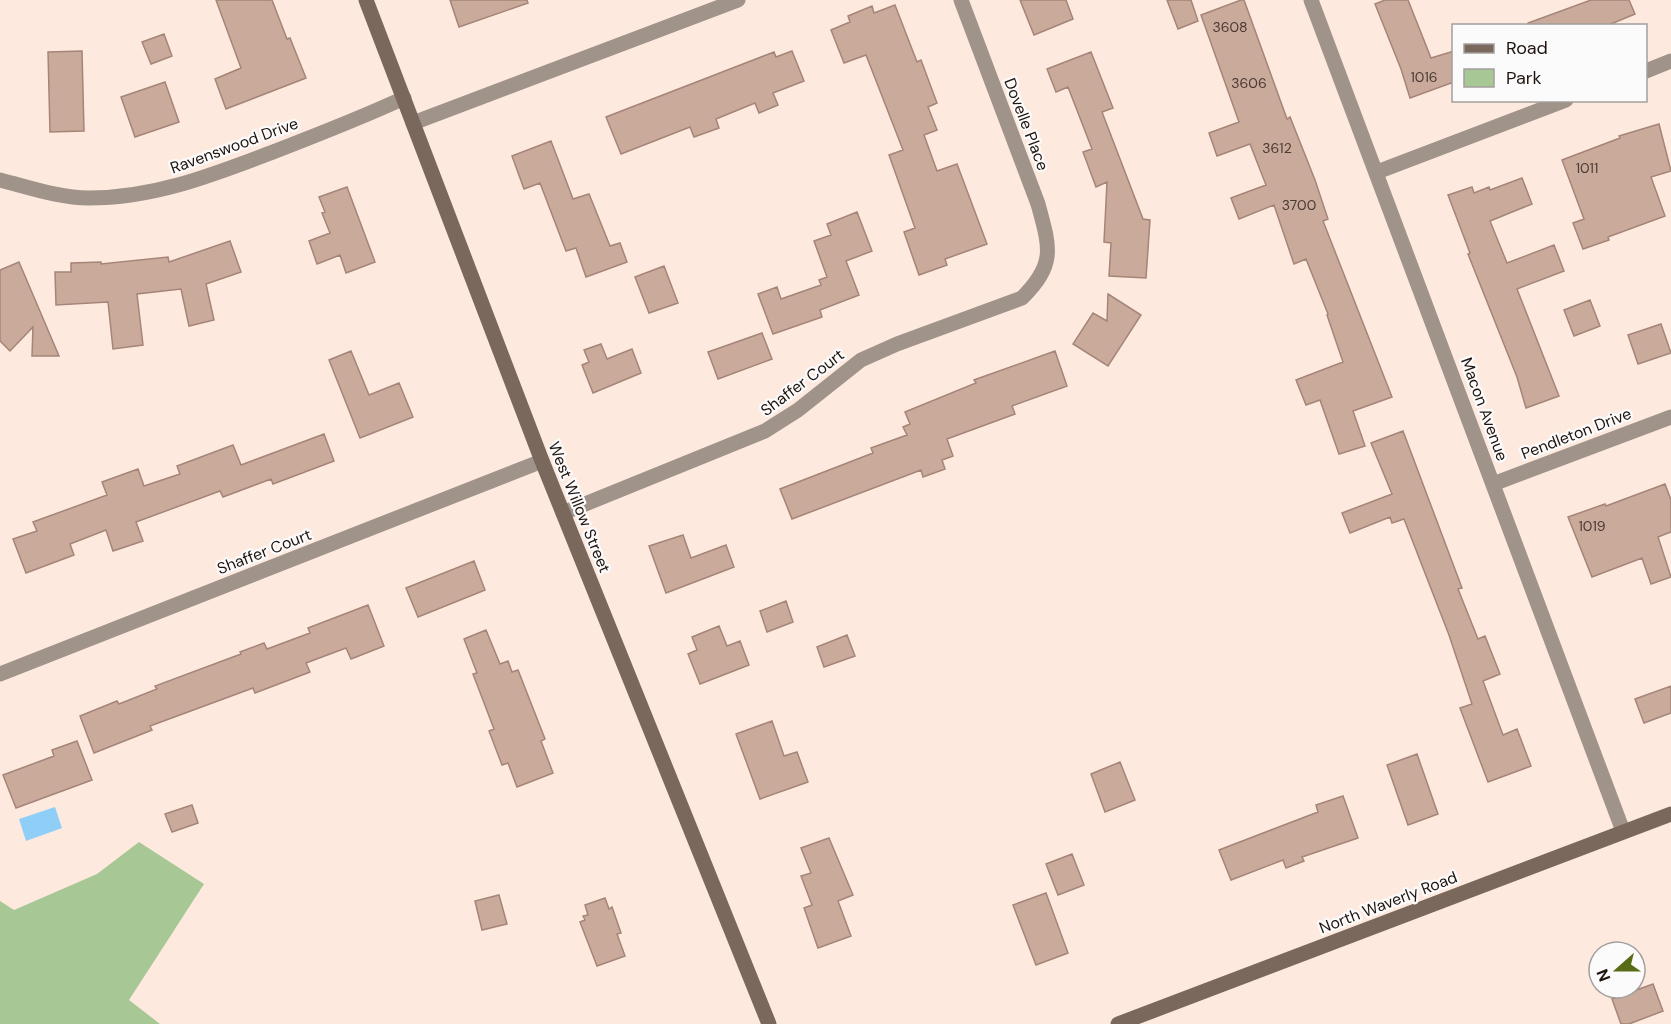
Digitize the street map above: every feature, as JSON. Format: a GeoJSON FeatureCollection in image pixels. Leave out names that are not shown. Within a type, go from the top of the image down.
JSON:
{"type":"FeatureCollection","features":[{"type":"Feature","properties":{"kind":"street","name":"West Willow Street"},"geometry":{"type":"LineString","coordinates":[[366,0],[542,461],[769,1024]]}},
{"type":"Feature","properties":{"kind":"street"},"geometry":{"type":"LineString","coordinates":[[413,123],[738,0]]}},
{"type":"Feature","properties":{"kind":"street","name":"Dovelle Place"},"geometry":{"type":"LineString","coordinates":[[961,0],[1038,204],[1046,234],[1048,263]]}},
{"type":"Feature","properties":{"kind":"street","name":"Macon Avenue"},"geometry":{"type":"LineString","coordinates":[[1311,0],[1623,831]]}},
{"type":"Feature","properties":{"kind":"street"},"geometry":{"type":"LineString","coordinates":[[1647,71],[1671,61]]}},
{"type":"Feature","properties":{"kind":"street","name":"Ravenswood Drive"},"geometry":{"type":"LineString","coordinates":[[0,180],[45,192],[87,198],[141,195],[196,181],[359,119],[404,98]]}},
{"type":"Feature","properties":{"kind":"street"},"geometry":{"type":"LineString","coordinates":[[1377,172],[1561,102]]}},
{"type":"Feature","properties":{"kind":"street","name":"Shaffer Court"},"geometry":{"type":"LineString","coordinates":[[563,513],[765,431],[798,411],[861,360],[892,345],[1022,298],[1036,285],[1048,263]]}},
{"type":"Feature","properties":{"kind":"street","name":"Pendleton Drive"},"geometry":{"type":"LineString","coordinates":[[1493,484],[1671,417]]}},
{"type":"Feature","properties":{"kind":"street","name":"Shaffer Court"},"geometry":{"type":"LineString","coordinates":[[0,674],[542,461]]}},
{"type":"Feature","properties":{"kind":"street","name":"North Waverly Road"},"geometry":{"type":"LineString","coordinates":[[1118,1024],[1671,814]]}},
{"type":"Feature","properties":{"kind":"green space"},"geometry":{"type":"Polygon","coordinates":[[[139,842],[204,884],[129,1000],[160,1024],[0,1024],[0,901],[14,910],[97,874],[139,842]]]}},
{"type":"Feature","properties":{"kind":"water"},"geometry":{"type":"Polygon","coordinates":[[[55,807],[62,828],[26,841],[19,819],[55,807]]]}},
{"type":"Feature","properties":{"kind":"building"},"geometry":{"type":"Polygon","coordinates":[[[216,0],[272,0],[287,39],[290,38],[306,78],[226,109],[215,79],[241,68],[216,0]]]}},
{"type":"Feature","properties":{"kind":"building"},"geometry":{"type":"Polygon","coordinates":[[[450,0],[527,0],[528,3],[459,27],[450,0]]]}},
{"type":"Feature","properties":{"kind":"building"},"geometry":{"type":"Polygon","coordinates":[[[1020,0],[1066,0],[1073,19],[1034,35],[1020,0]]]}},
{"type":"Feature","properties":{"kind":"building"},"geometry":{"type":"Polygon","coordinates":[[[1167,0],[1191,0],[1198,21],[1178,29],[1167,0]]]}},
{"type":"Feature","properties":{"kind":"building"},"geometry":{"type":"Polygon","coordinates":[[[1244,0],[1287,119],[1290,117],[1315,180],[1328,219],[1323,221],[1392,397],[1353,411],[1365,446],[1339,454],[1320,400],[1306,405],[1296,380],[1343,362],[1328,314],[1306,259],[1294,264],[1274,205],[1239,219],[1231,198],[1266,185],[1250,144],[1217,156],[1209,133],[1239,122],[1201,15],[1244,0]]]}},
{"type":"Feature","properties":{"kind":"building"},"geometry":{"type":"Polygon","coordinates":[[[1385,0],[1408,0],[1431,58],[1452,52],[1452,83],[1410,98],[1375,4],[1385,0]]]}},
{"type":"Feature","properties":{"kind":"building"},"geometry":{"type":"Polygon","coordinates":[[[1591,0],[1629,0],[1635,14],[1611,24],[1528,23],[1591,0]]]}},
{"type":"Feature","properties":{"kind":"building"},"geometry":{"type":"Polygon","coordinates":[[[895,5],[917,62],[921,60],[937,103],[928,107],[937,130],[924,135],[937,171],[957,164],[987,244],[945,259],[947,265],[919,275],[904,232],[915,228],[889,155],[903,150],[866,55],[844,63],[831,30],[850,22],[848,16],[872,6],[874,13],[895,5]]]}},
{"type":"Feature","properties":{"kind":"building"},"geometry":{"type":"Polygon","coordinates":[[[164,34],[172,56],[151,64],[142,42],[164,34]]]}},
{"type":"Feature","properties":{"kind":"building"},"geometry":{"type":"Polygon","coordinates":[[[82,51],[84,131],[50,132],[48,52],[82,51]]]}},
{"type":"Feature","properties":{"kind":"building"},"geometry":{"type":"Polygon","coordinates":[[[792,51],[804,81],[773,93],[778,105],[759,113],[755,103],[716,119],[719,128],[694,137],[690,127],[621,154],[606,117],[774,52],[776,57],[792,51]]]}},
{"type":"Feature","properties":{"kind":"building"},"geometry":{"type":"Polygon","coordinates":[[[1091,52],[1113,108],[1102,112],[1143,219],[1150,220],[1146,278],[1109,276],[1111,243],[1104,242],[1107,182],[1096,187],[1083,152],[1092,149],[1068,87],[1056,92],[1047,69],[1091,52]]]}},
{"type":"Feature","properties":{"kind":"building"},"geometry":{"type":"Polygon","coordinates":[[[165,82],[179,122],[135,137],[121,97],[165,82]]]}},
{"type":"Feature","properties":{"kind":"building"},"geometry":{"type":"Polygon","coordinates":[[[1659,124],[1671,171],[1651,177],[1665,216],[1583,249],[1573,223],[1584,219],[1562,160],[1620,138],[1619,136],[1659,124]]]}},
{"type":"Feature","properties":{"kind":"building"},"geometry":{"type":"Polygon","coordinates":[[[551,141],[573,199],[589,194],[610,246],[620,243],[627,262],[586,277],[576,248],[566,251],[540,183],[524,189],[512,156],[551,141]]]}},
{"type":"Feature","properties":{"kind":"building"},"geometry":{"type":"Polygon","coordinates":[[[1522,178],[1532,204],[1490,221],[1507,263],[1554,245],[1564,271],[1517,289],[1559,396],[1526,408],[1517,377],[1468,254],[1470,253],[1448,195],[1472,187],[1474,193],[1489,187],[1490,190],[1522,178]]]}},
{"type":"Feature","properties":{"kind":"building"},"geometry":{"type":"Polygon","coordinates":[[[347,187],[375,262],[346,273],[340,255],[317,264],[309,241],[330,233],[322,213],[325,212],[319,197],[347,187]]]}},
{"type":"Feature","properties":{"kind":"building"},"geometry":{"type":"Polygon","coordinates":[[[857,212],[872,251],[846,261],[859,295],[820,310],[822,317],[773,334],[758,294],[777,287],[781,299],[821,285],[819,280],[827,277],[814,241],[831,235],[827,224],[857,212]]]}},
{"type":"Feature","properties":{"kind":"building"},"geometry":{"type":"Polygon","coordinates":[[[230,241],[241,272],[206,284],[214,320],[189,326],[181,289],[137,294],[143,345],[113,349],[108,302],[56,305],[55,272],[71,272],[71,263],[101,262],[101,264],[168,257],[169,262],[230,241]]]}},
{"type":"Feature","properties":{"kind":"building"},"geometry":{"type":"Polygon","coordinates":[[[19,262],[59,356],[32,356],[33,327],[10,351],[0,341],[0,270],[19,262]]]}},
{"type":"Feature","properties":{"kind":"building"},"geometry":{"type":"Polygon","coordinates":[[[664,266],[678,303],[649,313],[635,277],[664,266]]]}},
{"type":"Feature","properties":{"kind":"building"},"geometry":{"type":"Polygon","coordinates":[[[1108,294],[1141,315],[1108,366],[1073,344],[1093,313],[1107,321],[1108,294]]]}},
{"type":"Feature","properties":{"kind":"building"},"geometry":{"type":"Polygon","coordinates":[[[1590,300],[1600,326],[1574,336],[1564,310],[1590,300]]]}},
{"type":"Feature","properties":{"kind":"building"},"geometry":{"type":"Polygon","coordinates":[[[1661,324],[1671,353],[1638,364],[1628,335],[1661,324]]]}},
{"type":"Feature","properties":{"kind":"building"},"geometry":{"type":"Polygon","coordinates":[[[762,333],[772,359],[718,379],[708,352],[762,333]]]}},
{"type":"Feature","properties":{"kind":"building"},"geometry":{"type":"Polygon","coordinates":[[[601,344],[607,359],[632,349],[641,373],[593,393],[582,365],[589,362],[584,350],[601,344]]]}},
{"type":"Feature","properties":{"kind":"building"},"geometry":{"type":"Polygon","coordinates":[[[351,351],[369,395],[399,383],[413,417],[360,438],[329,360],[351,351]]]}},
{"type":"Feature","properties":{"kind":"building"},"geometry":{"type":"Polygon","coordinates":[[[1055,351],[1067,386],[1012,406],[1015,414],[947,439],[953,456],[942,460],[945,469],[923,477],[921,470],[792,519],[780,489],[873,453],[871,448],[907,435],[903,427],[910,424],[905,412],[976,383],[974,380],[1055,351]]]}},
{"type":"Feature","properties":{"kind":"building"},"geometry":{"type":"Polygon","coordinates":[[[1403,431],[1462,588],[1458,589],[1478,639],[1485,636],[1500,674],[1483,681],[1503,735],[1517,729],[1531,766],[1488,782],[1460,708],[1472,704],[1449,635],[1404,519],[1392,523],[1390,517],[1350,533],[1342,513],[1392,494],[1371,443],[1403,431]]]}},
{"type":"Feature","properties":{"kind":"building"},"geometry":{"type":"Polygon","coordinates":[[[324,434],[334,461],[273,484],[271,479],[223,497],[220,491],[136,522],[143,541],[113,551],[106,530],[70,544],[74,555],[26,573],[13,539],[37,531],[33,522],[107,495],[102,482],[138,469],[144,486],[180,474],[177,466],[233,445],[241,465],[324,434]]]}},
{"type":"Feature","properties":{"kind":"building"},"geometry":{"type":"Polygon","coordinates":[[[1665,484],[1671,500],[1671,532],[1658,537],[1671,577],[1651,584],[1642,558],[1592,577],[1568,517],[1605,504],[1606,506],[1665,484]]]}},
{"type":"Feature","properties":{"kind":"building"},"geometry":{"type":"Polygon","coordinates":[[[683,535],[691,558],[726,545],[734,567],[666,593],[649,546],[683,535]]]}},
{"type":"Feature","properties":{"kind":"building"},"geometry":{"type":"Polygon","coordinates":[[[474,561],[485,590],[418,617],[406,588],[474,561]]]}},
{"type":"Feature","properties":{"kind":"building"},"geometry":{"type":"Polygon","coordinates":[[[786,601],[793,622],[767,632],[760,611],[786,601]]]}},
{"type":"Feature","properties":{"kind":"building"},"geometry":{"type":"Polygon","coordinates":[[[368,605],[384,646],[351,659],[346,648],[306,663],[310,672],[255,693],[253,688],[150,726],[152,730],[94,753],[80,716],[117,701],[119,704],[157,689],[155,686],[264,643],[267,649],[310,633],[308,628],[368,605]]]}},
{"type":"Feature","properties":{"kind":"building"},"geometry":{"type":"Polygon","coordinates":[[[719,626],[727,646],[740,641],[749,665],[700,684],[688,654],[697,650],[692,637],[719,626]]]}},
{"type":"Feature","properties":{"kind":"building"},"geometry":{"type":"Polygon","coordinates":[[[486,630],[500,664],[508,661],[512,672],[518,670],[545,739],[541,741],[553,773],[517,787],[508,763],[502,765],[489,731],[494,729],[473,674],[477,673],[464,639],[486,630]]]}},
{"type":"Feature","properties":{"kind":"building"},"geometry":{"type":"Polygon","coordinates":[[[847,635],[855,656],[824,667],[817,647],[847,635]]]}},
{"type":"Feature","properties":{"kind":"building"},"geometry":{"type":"Polygon","coordinates":[[[1671,686],[1671,713],[1644,723],[1635,699],[1671,686]]]}},
{"type":"Feature","properties":{"kind":"building"},"geometry":{"type":"Polygon","coordinates":[[[772,721],[784,756],[797,752],[808,782],[760,799],[736,734],[772,721]]]}},
{"type":"Feature","properties":{"kind":"building"},"geometry":{"type":"Polygon","coordinates":[[[77,741],[92,780],[16,808],[3,775],[54,756],[52,750],[77,741]]]}},
{"type":"Feature","properties":{"kind":"building"},"geometry":{"type":"Polygon","coordinates":[[[1417,754],[1438,814],[1408,825],[1387,765],[1417,754]]]}},
{"type":"Feature","properties":{"kind":"building"},"geometry":{"type":"Polygon","coordinates":[[[1120,762],[1135,800],[1105,812],[1091,774],[1120,762]]]}},
{"type":"Feature","properties":{"kind":"building"},"geometry":{"type":"Polygon","coordinates":[[[1343,796],[1358,838],[1302,857],[1304,861],[1286,868],[1283,860],[1231,880],[1219,850],[1318,812],[1316,805],[1343,796]]]}},
{"type":"Feature","properties":{"kind":"building"},"geometry":{"type":"Polygon","coordinates":[[[192,805],[198,823],[172,832],[165,814],[192,805]]]}},
{"type":"Feature","properties":{"kind":"building"},"geometry":{"type":"Polygon","coordinates":[[[829,838],[853,895],[838,901],[851,936],[818,948],[804,908],[812,905],[801,876],[811,873],[801,848],[829,838]]]}},
{"type":"Feature","properties":{"kind":"building"},"geometry":{"type":"Polygon","coordinates":[[[1072,854],[1084,885],[1058,895],[1046,864],[1072,854]]]}},
{"type":"Feature","properties":{"kind":"building"},"geometry":{"type":"Polygon","coordinates":[[[1046,893],[1068,953],[1036,965],[1013,905],[1046,893]]]}},
{"type":"Feature","properties":{"kind":"building"},"geometry":{"type":"Polygon","coordinates":[[[499,895],[507,924],[482,930],[475,901],[499,895]]]}},
{"type":"Feature","properties":{"kind":"building"},"geometry":{"type":"Polygon","coordinates":[[[605,898],[609,909],[612,907],[621,933],[617,934],[625,956],[597,966],[580,922],[585,920],[583,916],[588,915],[585,905],[605,898]]]}},
{"type":"Feature","properties":{"kind":"building"},"geometry":{"type":"Polygon","coordinates":[[[1653,984],[1663,1011],[1629,1024],[1621,1024],[1612,1000],[1647,1000],[1647,986],[1653,984]]]}}]}
